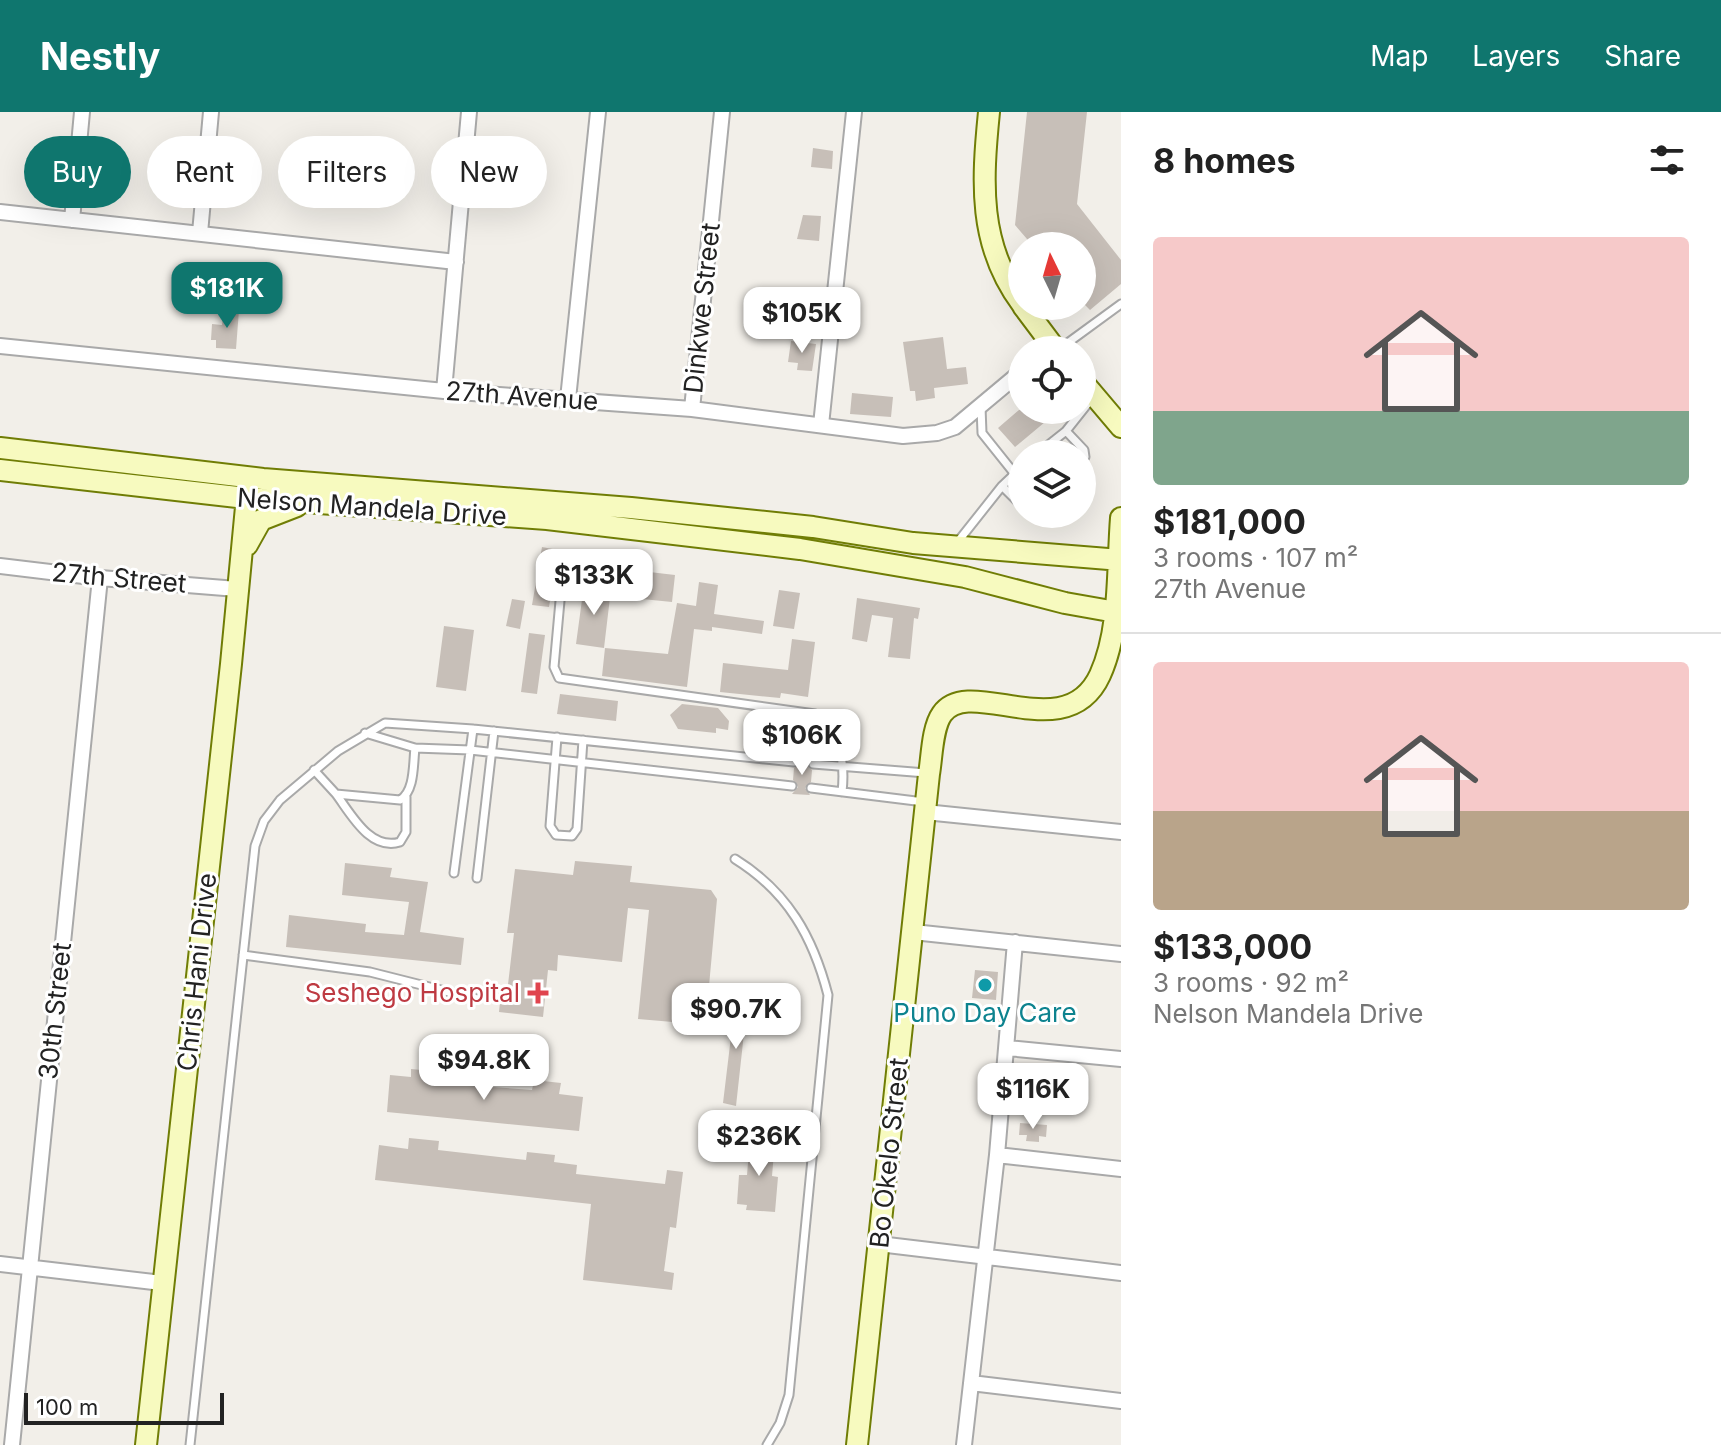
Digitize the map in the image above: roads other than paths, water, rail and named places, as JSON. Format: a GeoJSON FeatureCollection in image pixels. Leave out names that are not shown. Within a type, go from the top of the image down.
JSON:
{"type":"FeatureCollection","features":[{"type":"Feature","properties":{"kind":"main road"},"geometry":{"type":"LineString","coordinates":[[989,112],[983,166],[986,219],[1008,285]]}},
{"type":"Feature","properties":{"kind":"main road"},"geometry":{"type":"LineString","coordinates":[[1096,397],[1121,427]]}},
{"type":"Feature","properties":{"kind":"main road","name":"Nelson Mandela Drive"},"geometry":{"type":"LineString","coordinates":[[0,448],[249,477],[631,508],[955,546],[1119,559]]}},
{"type":"Feature","properties":{"kind":"main road","name":"Nelson Mandela Drive"},"geometry":{"type":"LineString","coordinates":[[0,470],[246,498],[547,519],[800,549],[965,577],[1065,603],[1118,612]]}},
{"type":"Feature","properties":{"kind":"main road","name":"Chris Hani Drive"},"geometry":{"type":"LineString","coordinates":[[146,1445],[249,477]]}},
{"type":"Feature","properties":{"kind":"main road"},"geometry":{"type":"LineString","coordinates":[[238,567],[252,531],[261,520],[309,503]]}},
{"type":"Feature","properties":{"kind":"main road"},"geometry":{"type":"LineString","coordinates":[[1113,652],[1118,612],[1121,518]]}},
{"type":"Feature","properties":{"kind":"main road","name":"Bo Okelo Street"},"geometry":{"type":"LineString","coordinates":[[857,1445],[925,807],[939,718],[945,710],[972,703],[1062,710],[1085,698],[1113,652]]}},
{"type":"Feature","properties":{"kind":"street"},"geometry":{"type":"LineString","coordinates":[[72,220],[82,112]]}},
{"type":"Feature","properties":{"kind":"street"},"geometry":{"type":"LineString","coordinates":[[200,233],[211,112]]}},
{"type":"Feature","properties":{"kind":"street"},"geometry":{"type":"LineString","coordinates":[[444,391],[469,112]]}},
{"type":"Feature","properties":{"kind":"street"},"geometry":{"type":"LineString","coordinates":[[568,399],[598,112]]}},
{"type":"Feature","properties":{"kind":"street","name":"Dinkwe Street"},"geometry":{"type":"LineString","coordinates":[[692,409],[722,112]]}},
{"type":"Feature","properties":{"kind":"street"},"geometry":{"type":"LineString","coordinates":[[821,425],[854,112]]}},
{"type":"Feature","properties":{"kind":"street"},"geometry":{"type":"LineString","coordinates":[[0,212],[456,262]]}},
{"type":"Feature","properties":{"kind":"street","name":"27th Avenue"},"geometry":{"type":"LineString","coordinates":[[0,346],[444,391],[692,409],[903,436],[955,427],[1008,383]]}},
{"type":"Feature","properties":{"kind":"street","name":"27th Street"},"geometry":{"type":"LineString","coordinates":[[0,566],[237,589]]}},
{"type":"Feature","properties":{"kind":"street","name":"30th Street"},"geometry":{"type":"LineString","coordinates":[[12,1445],[100,578]]}},
{"type":"Feature","properties":{"kind":"street"},"geometry":{"type":"LineString","coordinates":[[925,807],[1121,832]]}},
{"type":"Feature","properties":{"kind":"street"},"geometry":{"type":"LineString","coordinates":[[913,932],[1121,954]]}},
{"type":"Feature","properties":{"kind":"street"},"geometry":{"type":"LineString","coordinates":[[964,1445],[997,1155],[1015,942]]}},
{"type":"Feature","properties":{"kind":"street"},"geometry":{"type":"LineString","coordinates":[[1007,1048],[1121,1059]]}},
{"type":"Feature","properties":{"kind":"street"},"geometry":{"type":"LineString","coordinates":[[997,1155],[1121,1169]]}},
{"type":"Feature","properties":{"kind":"street"},"geometry":{"type":"LineString","coordinates":[[879,1244],[1121,1273]]}},
{"type":"Feature","properties":{"kind":"street"},"geometry":{"type":"LineString","coordinates":[[0,1264],[162,1283]]}},
{"type":"Feature","properties":{"kind":"street"},"geometry":{"type":"LineString","coordinates":[[971,1383],[1121,1401]]}},
{"type":"Feature","properties":{"kind":"street"},"geometry":{"type":"LineString","coordinates":[[0,1388],[16,1390]]}},
{"type":"Feature","properties":{"kind":"lane"},"geometry":{"type":"LineString","coordinates":[[1073,336],[1121,304]]}},
{"type":"Feature","properties":{"kind":"lane"},"geometry":{"type":"LineString","coordinates":[[981,405],[982,433],[1008,466]]}},
{"type":"Feature","properties":{"kind":"lane"},"geometry":{"type":"LineString","coordinates":[[1055,440],[1070,424]]}},
{"type":"Feature","properties":{"kind":"lane"},"geometry":{"type":"LineString","coordinates":[[1066,431],[1075,440]]}},
{"type":"Feature","properties":{"kind":"lane"},"geometry":{"type":"LineString","coordinates":[[955,546],[1008,480]]}},
{"type":"Feature","properties":{"kind":"lane"},"geometry":{"type":"LineString","coordinates":[[1002,486],[1008,492]]}},
{"type":"Feature","properties":{"kind":"lane"},"geometry":{"type":"LineString","coordinates":[[563,568],[554,667],[559,678],[815,714],[827,723],[845,767],[842,792]]}},
{"type":"Feature","properties":{"kind":"lane"},"geometry":{"type":"LineString","coordinates":[[190,1445],[243,955],[260,831],[280,800],[314,770],[365,733],[377,726],[396,722],[794,762]]}},
{"type":"Feature","properties":{"kind":"lane"},"geometry":{"type":"LineString","coordinates":[[454,873],[473,729]]}},
{"type":"Feature","properties":{"kind":"lane"},"geometry":{"type":"LineString","coordinates":[[477,878],[494,731]]}},
{"type":"Feature","properties":{"kind":"lane"},"geometry":{"type":"LineString","coordinates":[[365,733],[415,748],[470,750],[792,786]]}},
{"type":"Feature","properties":{"kind":"lane"},"geometry":{"type":"LineString","coordinates":[[557,737],[550,826],[556,835],[576,835],[583,740]]}},
{"type":"Feature","properties":{"kind":"lane"},"geometry":{"type":"LineString","coordinates":[[314,770],[363,831],[389,844],[400,842],[406,832],[406,797],[415,748]]}},
{"type":"Feature","properties":{"kind":"lane"},"geometry":{"type":"LineString","coordinates":[[813,764],[929,774]]}},
{"type":"Feature","properties":{"kind":"lane"},"geometry":{"type":"LineString","coordinates":[[811,788],[925,807]]}},
{"type":"Feature","properties":{"kind":"lane"},"geometry":{"type":"LineString","coordinates":[[336,794],[395,801],[406,797]]}},
{"type":"Feature","properties":{"kind":"lane"},"geometry":{"type":"LineString","coordinates":[[735,859],[766,881],[806,930],[819,960],[828,995],[789,1395],[780,1423],[767,1445]]}},
{"type":"Feature","properties":{"kind":"lane"},"geometry":{"type":"LineString","coordinates":[[243,955],[370,972],[477,999]]}},
{"type":"Feature","properties":{"kind":"place","name":"Puno Day Care"},"geometry":{"type":"Point","coordinates":[985,985]}},
{"type":"Feature","properties":{"kind":"place","name":"Seshego Hospital"},"geometry":{"type":"Point","coordinates":[538,993]}}]}
